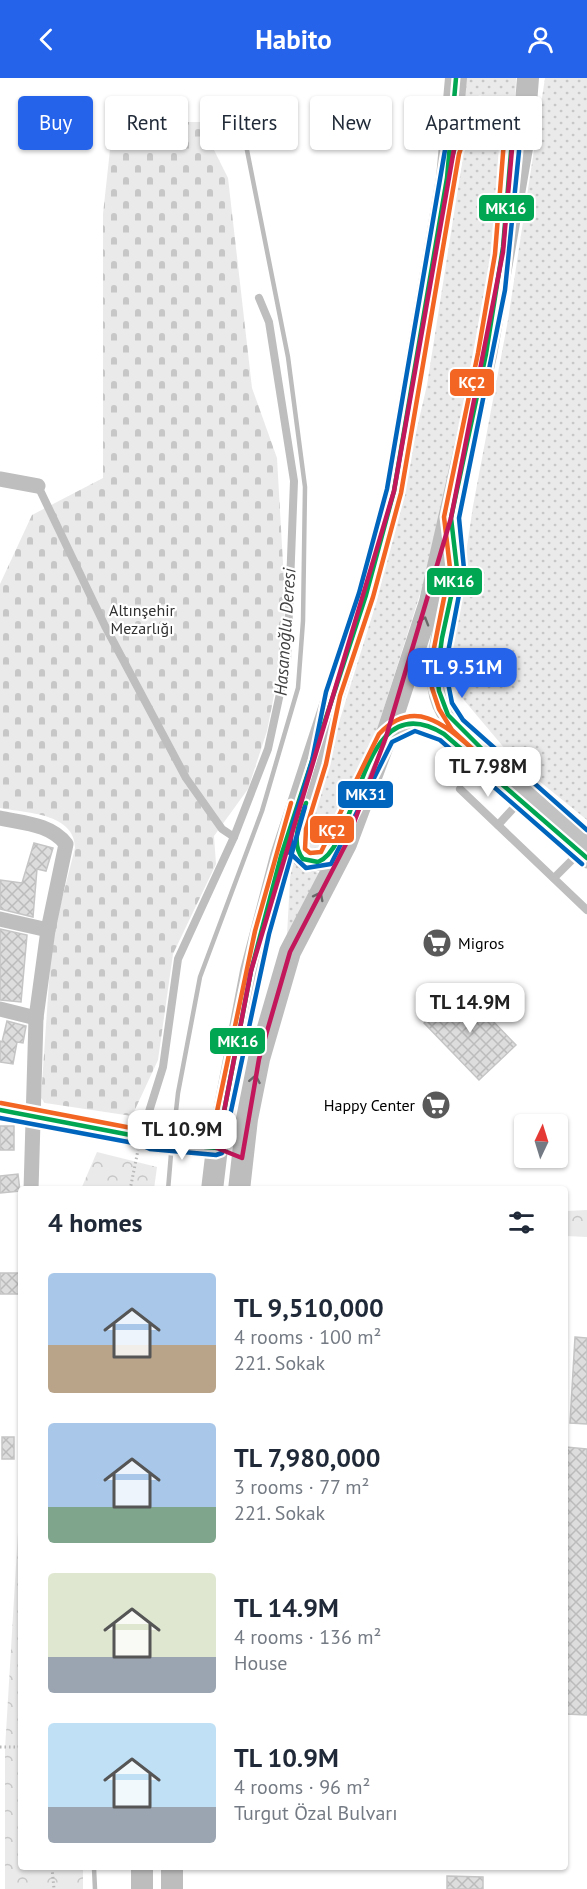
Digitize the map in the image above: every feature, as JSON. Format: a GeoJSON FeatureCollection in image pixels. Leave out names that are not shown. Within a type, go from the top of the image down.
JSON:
{"type":"FeatureCollection","features":[{"type":"Feature","properties":{"kind":"main road"},"geometry":{"type":"LineString","coordinates":[[212,1186],[217,1148],[251,971],[281,856],[366,595],[394,491],[447,178],[456,78]]}},
{"type":"Feature","properties":{"kind":"main road"},"geometry":{"type":"LineString","coordinates":[[239,1186],[259,1059],[290,952],[346,844],[386,737],[430,602],[451,518],[486,355],[502,252],[523,142],[528,78]]}},
{"type":"Feature","properties":{"kind":"main road"},"geometry":{"type":"LineString","coordinates":[[447,178],[464,116],[481,107],[503,111],[512,132],[512,149],[502,252]]}},
{"type":"Feature","properties":{"kind":"main road"},"geometry":{"type":"LineString","coordinates":[[328,716],[319,763],[296,843],[297,852],[308,861],[326,859],[332,851],[364,777],[386,737]]}},
{"type":"Feature","properties":{"kind":"main road"},"geometry":{"type":"LineString","coordinates":[[217,1148],[242,1158]]}},
{"type":"Feature","properties":{"kind":"main road"},"geometry":{"type":"LineString","coordinates":[[142,1870],[142,1889]]}},
{"type":"Feature","properties":{"kind":"main road"},"geometry":{"type":"LineString","coordinates":[[172,1870],[172,1889]]}},
{"type":"Feature","properties":{"kind":"street"},"geometry":{"type":"LineString","coordinates":[[0,479],[38,486]]}},
{"type":"Feature","properties":{"kind":"street"},"geometry":{"type":"LineString","coordinates":[[451,518],[456,541],[456,570],[438,659],[437,680],[444,710],[585,850]]}},
{"type":"Feature","properties":{"kind":"street"},"geometry":{"type":"LineString","coordinates":[[386,737],[401,726],[414,722],[428,724],[444,734],[520,801],[585,850]]}},
{"type":"Feature","properties":{"kind":"street"},"geometry":{"type":"LineString","coordinates":[[0,818],[38,826],[58,834],[66,844],[48,930],[36,1017],[31,1186]]}},
{"type":"Feature","properties":{"kind":"street"},"geometry":{"type":"LineString","coordinates":[[0,920],[48,930]]}},
{"type":"Feature","properties":{"kind":"street"},"geometry":{"type":"LineString","coordinates":[[0,1009],[36,1017]]}},
{"type":"Feature","properties":{"kind":"street"},"geometry":{"type":"LineString","coordinates":[[0,1110],[146,1140],[217,1148]]}},
{"type":"Feature","properties":{"kind":"lane"},"geometry":{"type":"LineString","coordinates":[[146,1140],[163,1067],[178,959],[234,837],[268,749],[287,662],[291,616],[294,481],[269,322],[259,298]]}},
{"type":"Feature","properties":{"kind":"lane"},"geometry":{"type":"LineString","coordinates":[[38,486],[105,626],[186,778],[222,829],[234,837]]}},
{"type":"Feature","properties":{"kind":"lane"},"geometry":{"type":"LineString","coordinates":[[460,789],[587,910]]}},
{"type":"Feature","properties":{"kind":"lane"},"geometry":{"type":"LineString","coordinates":[[498,825],[520,801]]}},
{"type":"Feature","properties":{"kind":"lane"},"geometry":{"type":"LineString","coordinates":[[554,878],[585,850]]}},
{"type":"Feature","properties":{"kind":"path"},"geometry":{"type":"LineString","coordinates":[[131,1186],[146,1140]]}},
{"type":"Feature","properties":{"kind":"path"},"geometry":{"type":"LineString","coordinates":[[0,1747],[18,1747]]}},
{"type":"Feature","properties":{"kind":"path"},"geometry":{"type":"LineString","coordinates":[[52,1870],[54,1889]]}},
{"type":"Feature","properties":{"kind":"highlighted area"},"geometry":{"type":"Polygon","coordinates":[[[472,111],[503,112],[511,132],[512,149],[503,252],[451,518],[386,737],[346,844],[290,952],[259,1059],[242,1158],[217,1148],[251,971],[394,491],[457,132],[472,111]]]}},
{"type":"Feature","properties":{"kind":"green space"},"geometry":{"type":"Polygon","coordinates":[[[466,78],[516,78],[515,96],[465,96],[466,78]]]}},
{"type":"Feature","properties":{"kind":"green space"},"geometry":{"type":"Polygon","coordinates":[[[545,78],[587,78],[587,820],[517,763],[458,693],[450,661],[473,506],[508,320],[534,150],[542,150],[542,98],[545,78]]]}},
{"type":"Feature","properties":{"kind":"green space","name":"Altınşehir Mezarlığı"},"geometry":{"type":"Polygon","coordinates":[[[188,122],[200,122],[200,150],[214,150],[228,178],[252,388],[277,458],[284,581],[284,644],[267,731],[248,789],[214,836],[216,864],[173,954],[158,1060],[132,1116],[45,1103],[41,1098],[52,938],[75,848],[73,836],[58,821],[35,814],[0,808],[0,584],[32,515],[103,478],[103,214],[110,150],[188,150],[188,122]]]}},
{"type":"Feature","properties":{"kind":"green space"},"geometry":{"type":"Polygon","coordinates":[[[464,150],[507,150],[492,250],[456,445],[422,588],[375,736],[326,853],[310,856],[306,829],[377,600],[427,385],[464,150]]]}},
{"type":"Feature","properties":{"kind":"green space"},"geometry":{"type":"Polygon","coordinates":[[[291,862],[303,870],[320,873],[287,935],[291,862]]]}},
{"type":"Feature","properties":{"kind":"green space"},"geometry":{"type":"Polygon","coordinates":[[[97,1152],[157,1167],[154,1186],[82,1186],[97,1152]]]}},
{"type":"Feature","properties":{"kind":"green space"},"geometry":{"type":"Polygon","coordinates":[[[587,1210],[587,1237],[568,1236],[568,1211],[587,1210]]]}},
{"type":"Feature","properties":{"kind":"green space"},"geometry":{"type":"Polygon","coordinates":[[[18,1532],[18,1870],[83,1870],[83,1889],[5,1889],[5,1749],[18,1532]]]}},
{"type":"Feature","properties":{"kind":"building"},"geometry":{"type":"Polygon","coordinates":[[[34,843],[53,848],[46,871],[37,869],[33,917],[0,909],[0,880],[22,883],[34,843]]]}},
{"type":"Feature","properties":{"kind":"building"},"geometry":{"type":"Polygon","coordinates":[[[0,929],[27,935],[21,1002],[0,1000],[0,929]]]}},
{"type":"Feature","properties":{"kind":"building"},"geometry":{"type":"Polygon","coordinates":[[[461,988],[516,1045],[479,1080],[424,1023],[461,988]]]}},
{"type":"Feature","properties":{"kind":"building"},"geometry":{"type":"Polygon","coordinates":[[[7,1021],[26,1026],[23,1043],[17,1042],[13,1064],[0,1062],[0,1041],[2,1042],[7,1021]]]}},
{"type":"Feature","properties":{"kind":"building"},"geometry":{"type":"Polygon","coordinates":[[[0,1126],[14,1126],[14,1150],[0,1150],[0,1126]]]}},
{"type":"Feature","properties":{"kind":"building"},"geometry":{"type":"Polygon","coordinates":[[[18,1174],[18,1191],[0,1193],[0,1176],[18,1174]]]}},
{"type":"Feature","properties":{"kind":"building"},"geometry":{"type":"Polygon","coordinates":[[[0,1273],[18,1273],[18,1294],[0,1294],[0,1273]]]}},
{"type":"Feature","properties":{"kind":"building"},"geometry":{"type":"Polygon","coordinates":[[[575,1337],[587,1338],[587,1424],[570,1423],[575,1337]]]}},
{"type":"Feature","properties":{"kind":"building"},"geometry":{"type":"Polygon","coordinates":[[[2,1437],[14,1437],[14,1459],[2,1459],[2,1437]]]}},
{"type":"Feature","properties":{"kind":"building"},"geometry":{"type":"Polygon","coordinates":[[[568,1447],[587,1449],[587,1715],[568,1714],[568,1447]]]}},
{"type":"Feature","properties":{"kind":"building"},"geometry":{"type":"Polygon","coordinates":[[[447,1876],[483,1877],[483,1889],[447,1889],[447,1876]]]}},
{"type":"Feature","properties":{"kind":"waterway","name":"Hasanoğlu Deresi"},"geometry":{"type":"LineString","coordinates":[[174,1129],[178,1093],[200,977],[262,811],[298,688],[303,621],[305,487],[288,357],[247,150]]}},
{"type":"Feature","properties":{"kind":"waterway","name":"Hasanoğlu Deresi"},"geometry":{"type":"LineString","coordinates":[[168,1186],[171,1154]]}},
{"type":"Feature","properties":{"kind":"waterway","name":"Hasanoğlu Deresi"},"geometry":{"type":"LineString","coordinates":[[94,1870],[95,1889]]}},
{"type":"Feature","properties":{"kind":"transit line","name":"MK16"},"geometry":{"type":"LineString","coordinates":[[0,1110],[141,1137],[151,1142],[217,1148],[251,971],[281,856],[366,595],[394,491],[447,178],[456,78]]}},
{"type":"Feature","properties":{"kind":"transit line","name":"MK31"},"geometry":{"type":"LineString","coordinates":[[582,864],[440,740],[415,731],[392,742],[331,864],[306,868],[290,853],[292,827],[312,761],[326,692],[359,593],[387,489],[445,150],[458,112],[480,100],[509,107],[518,129],[519,151],[505,290],[459,518],[464,569],[445,668],[452,703],[463,720],[587,830]]}},
{"type":"Feature","properties":{"kind":"transit line","name":"MK16"},"geometry":{"type":"LineString","coordinates":[[450,164],[464,116],[481,107],[503,112],[512,140],[503,247],[486,354],[451,518],[457,569],[442,638],[437,674],[439,691],[448,715],[485,752]]}},
{"type":"Feature","properties":{"kind":"transit line","name":"KÇ2"},"geometry":{"type":"LineString","coordinates":[[482,115],[498,119],[504,141],[495,254],[478,353],[444,517],[450,568],[430,668],[432,688],[439,709],[452,730],[476,752],[442,725],[430,719],[418,716],[405,717],[392,723],[379,734],[321,852],[310,853],[305,849],[306,829],[326,764],[340,696],[373,597],[401,493],[459,154],[470,121],[482,115]]}},
{"type":"Feature","properties":{"kind":"transit line","name":"MK16"},"geometry":{"type":"LineString","coordinates":[[306,803],[297,832],[297,846],[303,859],[318,862],[332,849],[344,827],[365,772],[378,747],[394,729],[416,724],[444,734],[587,858]]}},
{"type":"Feature","properties":{"kind":"transit line","name":"KÇ2"},"geometry":{"type":"LineString","coordinates":[[1,1103],[142,1130],[153,1135],[211,1140],[255,931],[291,803]]}},
{"type":"Feature","properties":{"kind":"transit line","name":"MK31"},"geometry":{"type":"LineString","coordinates":[[0,1118],[139,1144],[150,1149],[216,1155],[222,1153],[269,934],[305,807]]}},
{"type":"Feature","properties":{"kind":"place","name":"Migros"},"geometry":{"type":"Point","coordinates":[437,943]}},
{"type":"Feature","properties":{"kind":"place","name":"Happy Center"},"geometry":{"type":"Point","coordinates":[436,1105]}}]}
